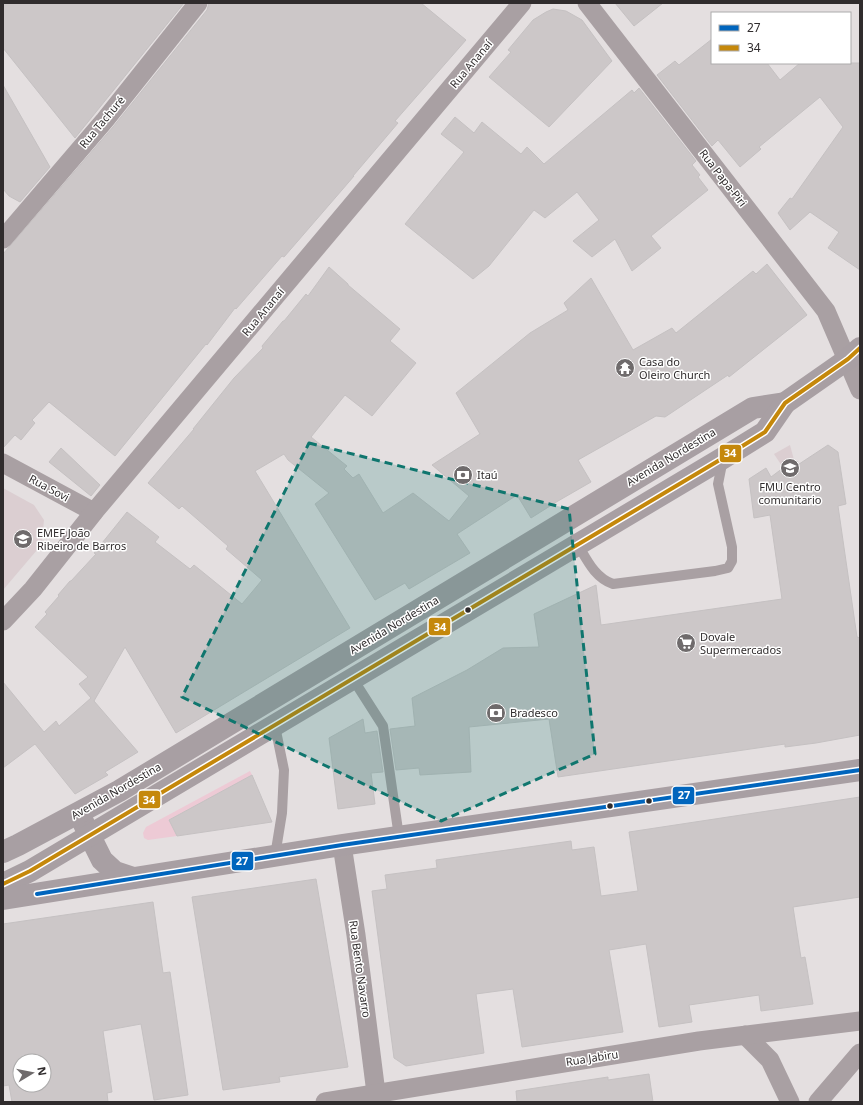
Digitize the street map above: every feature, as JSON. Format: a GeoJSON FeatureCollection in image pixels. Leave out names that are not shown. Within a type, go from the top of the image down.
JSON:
{"type":"FeatureCollection","features":[{"type":"Feature","properties":{"kind":"main road","name":"Avenida Nordestina"},"geometry":{"type":"LineString","coordinates":[[3,884],[30,871],[275,726],[765,432],[786,403],[854,354]]}},
{"type":"Feature","properties":{"kind":"main road","name":"Avenida Nordestina"},"geometry":{"type":"LineString","coordinates":[[3,852],[78,814],[119,791],[753,408],[786,403]]}},
{"type":"Feature","properties":{"kind":"main road"},"geometry":{"type":"LineString","coordinates":[[3,899],[342,845],[860,770]]}},
{"type":"Feature","properties":{"kind":"main road"},"geometry":{"type":"LineString","coordinates":[[78,814],[102,860],[115,872],[132,878]]}},
{"type":"Feature","properties":{"kind":"street","name":"Rua Tachuré"},"geometry":{"type":"LineString","coordinates":[[3,239],[105,120],[198,3]]}},
{"type":"Feature","properties":{"kind":"street","name":"Rua Ananaí"},"geometry":{"type":"LineString","coordinates":[[3,621],[33,588],[94,512],[522,3]]}},
{"type":"Feature","properties":{"kind":"street","name":"Rua Papa-Piri"},"geometry":{"type":"LineString","coordinates":[[587,3],[826,310],[854,354],[860,390]]}},
{"type":"Feature","properties":{"kind":"street","name":"Rua Sovi"},"geometry":{"type":"LineString","coordinates":[[3,463],[94,512]]}},
{"type":"Feature","properties":{"kind":"street","name":"Rua Bento Navarro"},"geometry":{"type":"LineString","coordinates":[[342,845],[356,935],[376,1093]]}},
{"type":"Feature","properties":{"kind":"street","name":"Rua Jabiru"},"geometry":{"type":"LineString","coordinates":[[326,1102],[699,1041],[860,1021]]}},
{"type":"Feature","properties":{"kind":"street"},"geometry":{"type":"LineString","coordinates":[[745,1035],[770,1060],[790,1102]]}},
{"type":"Feature","properties":{"kind":"street"},"geometry":{"type":"LineString","coordinates":[[818,1102],[860,1053]]}},
{"type":"Feature","properties":{"kind":"lane"},"geometry":{"type":"LineString","coordinates":[[578,544],[597,574],[605,581],[613,584],[715,572],[728,568],[732,561],[732,546],[718,484],[723,458]]}},
{"type":"Feature","properties":{"kind":"lane"},"geometry":{"type":"LineString","coordinates":[[353,679],[383,726],[399,837]]}},
{"type":"Feature","properties":{"kind":"lane"},"geometry":{"type":"LineString","coordinates":[[275,726],[284,770],[282,813],[275,856]]}},
{"type":"Feature","properties":{"kind":"highlighted area"},"geometry":{"type":"Polygon","coordinates":[[[309,443],[569,509],[595,754],[441,821],[182,697],[309,443]]]}},
{"type":"Feature","properties":{"kind":"shaded area","name":"FMU Centro comunitario"},"geometry":{"type":"Polygon","coordinates":[[[790,445],[800,482],[794,484],[774,454],[790,445]]]}},
{"type":"Feature","properties":{"kind":"shaded area","name":"EMEF João Ribeiro de Barros"},"geometry":{"type":"Polygon","coordinates":[[[3,488],[34,505],[44,520],[42,541],[37,550],[3,590],[3,488]]]}},
{"type":"Feature","properties":{"kind":"shaded area"},"geometry":{"type":"Polygon","coordinates":[[[250,771],[252,775],[169,820],[177,836],[148,840],[144,838],[143,833],[146,827],[250,771]]]}},
{"type":"Feature","properties":{"kind":"building"},"geometry":{"type":"Polygon","coordinates":[[[3,3],[184,3],[75,138],[3,48],[3,3]]]}},
{"type":"Feature","properties":{"kind":"building"},"geometry":{"type":"Polygon","coordinates":[[[209,3],[421,3],[466,40],[395,121],[398,123],[342,190],[284,257],[282,256],[236,309],[235,308],[207,345],[206,344],[115,456],[49,402],[32,420],[35,423],[21,440],[15,435],[3,448],[3,254],[113,127],[207,10],[209,3]]]}},
{"type":"Feature","properties":{"kind":"building"},"geometry":{"type":"Polygon","coordinates":[[[615,3],[663,3],[634,26],[615,3]]]}},
{"type":"Feature","properties":{"kind":"building"},"geometry":{"type":"Polygon","coordinates":[[[553,9],[566,11],[582,20],[612,61],[549,127],[489,77],[511,52],[508,50],[533,20],[553,9]]]}},
{"type":"Feature","properties":{"kind":"building"},"geometry":{"type":"Polygon","coordinates":[[[711,40],[711,64],[768,64],[780,80],[799,64],[860,63],[860,270],[828,248],[839,232],[810,212],[790,230],[778,213],[790,198],[792,199],[843,127],[820,97],[759,147],[761,149],[740,167],[718,140],[712,146],[657,75],[675,61],[679,65],[711,40]]]}},
{"type":"Feature","properties":{"kind":"building"},"geometry":{"type":"Polygon","coordinates":[[[3,85],[50,167],[20,202],[9,196],[3,189],[3,85]]]}},
{"type":"Feature","properties":{"kind":"building"},"geometry":{"type":"Polygon","coordinates":[[[639,88],[696,161],[692,165],[700,175],[698,177],[708,190],[651,236],[661,248],[632,271],[615,239],[592,257],[573,241],[599,220],[577,192],[545,218],[534,210],[489,266],[473,279],[405,224],[464,152],[441,134],[455,117],[474,133],[482,122],[521,154],[527,147],[544,164],[632,90],[634,93],[639,88]]]}},
{"type":"Feature","properties":{"kind":"building"},"geometry":{"type":"Polygon","coordinates":[[[767,264],[807,315],[729,377],[728,375],[665,417],[656,416],[578,460],[591,482],[531,518],[517,495],[457,534],[470,553],[409,589],[405,583],[375,600],[315,504],[329,493],[288,460],[284,454],[255,471],[350,628],[176,733],[125,647],[94,701],[138,752],[105,772],[108,775],[75,794],[35,744],[3,768],[3,682],[44,732],[56,721],[59,726],[91,698],[79,684],[88,677],[35,627],[47,614],[45,612],[59,596],[58,595],[96,554],[94,553],[127,512],[159,537],[155,542],[190,569],[194,565],[242,604],[262,580],[226,549],[228,546],[182,506],[179,509],[148,483],[194,429],[234,378],[263,348],[262,346],[306,294],[308,296],[329,267],[400,329],[390,341],[416,363],[372,416],[345,395],[311,437],[347,466],[344,469],[353,478],[359,474],[383,513],[413,493],[449,521],[469,496],[432,465],[480,434],[456,393],[530,333],[568,310],[564,303],[591,278],[633,350],[672,328],[676,333],[753,271],[756,274],[767,264]]]}},
{"type":"Feature","properties":{"kind":"building"},"geometry":{"type":"Polygon","coordinates":[[[828,445],[838,452],[846,504],[838,506],[857,637],[860,638],[860,735],[816,743],[785,747],[785,744],[558,777],[549,719],[469,727],[471,772],[420,775],[419,768],[396,770],[390,729],[415,726],[412,698],[467,670],[503,648],[539,647],[534,614],[596,585],[601,625],[782,599],[770,515],[754,518],[749,479],[766,468],[771,477],[783,468],[787,472],[828,445]]]}},
{"type":"Feature","properties":{"kind":"building"},"geometry":{"type":"Polygon","coordinates":[[[61,448],[100,485],[91,496],[49,462],[61,448]]]}},
{"type":"Feature","properties":{"kind":"building"},"geometry":{"type":"Polygon","coordinates":[[[363,719],[365,733],[377,731],[383,772],[371,773],[375,804],[338,809],[329,738],[363,719]]]}},
{"type":"Feature","properties":{"kind":"building"},"geometry":{"type":"Polygon","coordinates":[[[252,775],[272,822],[177,836],[169,820],[252,775]]]}},
{"type":"Feature","properties":{"kind":"building"},"geometry":{"type":"Polygon","coordinates":[[[860,797],[860,897],[793,907],[801,958],[805,957],[813,1004],[761,1011],[759,995],[689,1005],[692,1022],[659,1027],[646,944],[609,950],[623,1032],[522,1047],[513,989],[476,994],[484,1053],[406,1066],[394,1058],[372,891],[387,889],[385,875],[437,868],[436,860],[571,841],[572,850],[594,847],[601,896],[638,891],[629,832],[860,797]]]}},
{"type":"Feature","properties":{"kind":"building"},"geometry":{"type":"Polygon","coordinates":[[[316,879],[348,1067],[279,1077],[280,1082],[223,1090],[192,897],[316,879]]]}},
{"type":"Feature","properties":{"kind":"building"},"geometry":{"type":"Polygon","coordinates":[[[153,902],[163,973],[170,972],[188,1095],[154,1100],[141,1024],[103,1031],[112,1092],[107,1093],[108,1102],[12,1102],[9,1085],[3,1086],[3,924],[153,902]]]}},
{"type":"Feature","properties":{"kind":"building"},"geometry":{"type":"Polygon","coordinates":[[[649,1074],[653,1102],[517,1102],[516,1091],[608,1077],[608,1080],[649,1074]]]}},
{"type":"Feature","properties":{"kind":"transit line","name":"34"},"geometry":{"type":"LineString","coordinates":[[3,884],[30,871],[765,432],[785,403],[848,359],[860,348]]}},
{"type":"Feature","properties":{"kind":"transit line","name":"27"},"geometry":{"type":"LineString","coordinates":[[37,894],[342,845],[860,770]]}},
{"type":"Feature","properties":{"kind":"place","name":"Casa do Oleiro Church"},"geometry":{"type":"Point","coordinates":[625,368]}},
{"type":"Feature","properties":{"kind":"place","name":"FMU Centro comunitario"},"geometry":{"type":"Point","coordinates":[790,468]}},
{"type":"Feature","properties":{"kind":"place","name":"Itaú"},"geometry":{"type":"Point","coordinates":[463,475]}},
{"type":"Feature","properties":{"kind":"place","name":"EMEF João Ribeiro de Barros"},"geometry":{"type":"Point","coordinates":[23,539]}},
{"type":"Feature","properties":{"kind":"place","name":"Dovale Supermercados"},"geometry":{"type":"Point","coordinates":[686,643]}},
{"type":"Feature","properties":{"kind":"place","name":"Bradesco"},"geometry":{"type":"Point","coordinates":[496,713]}}]}
